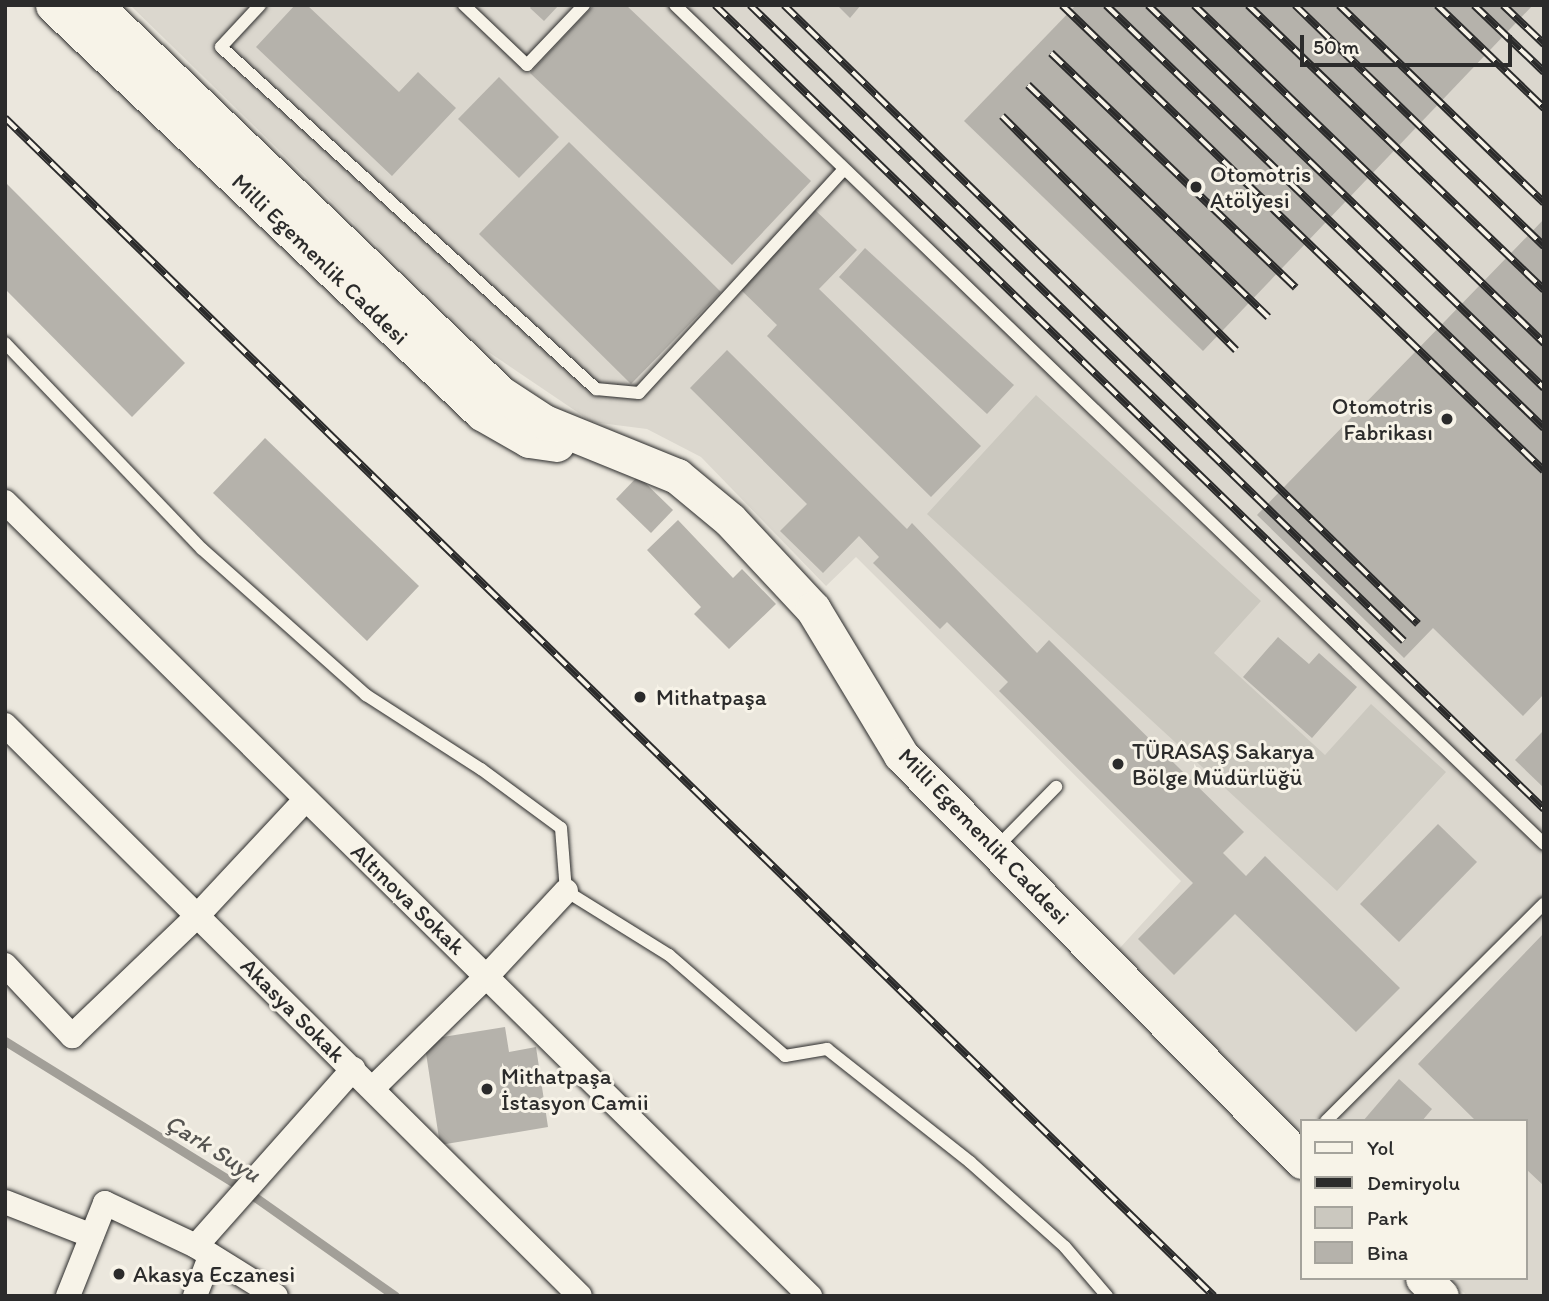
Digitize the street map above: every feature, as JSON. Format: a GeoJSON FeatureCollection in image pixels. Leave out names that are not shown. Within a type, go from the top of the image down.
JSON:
{"type":"FeatureCollection","features":[{"type":"Feature","properties":{"kind":"main road","name":"Milli Egemenlik Caddesi"},"geometry":{"type":"LineString","coordinates":[[53,5],[482,413],[529,440],[619,454]]}},
{"type":"Feature","properties":{"kind":"main road","name":"Milli Egemenlik Caddesi"},"geometry":{"type":"LineString","coordinates":[[95,5],[500,393],[544,422],[677,476],[730,520],[813,608],[901,755],[996,848],[1300,1159]]}},
{"type":"Feature","properties":{"kind":"main road"},"geometry":{"type":"LineString","coordinates":[[1425,1280],[1441,1296]]}},
{"type":"Feature","properties":{"kind":"street","name":"Altınova Sokak"},"geometry":{"type":"LineString","coordinates":[[5,502],[810,1296]]}},
{"type":"Feature","properties":{"kind":"street","name":"Akasya Sokak"},"geometry":{"type":"LineString","coordinates":[[5,725],[580,1296]]}},
{"type":"Feature","properties":{"kind":"street"},"geometry":{"type":"LineString","coordinates":[[5,965],[72,1036],[198,915],[306,799]]}},
{"type":"Feature","properties":{"kind":"street"},"geometry":{"type":"LineString","coordinates":[[373,1088],[487,976],[565,891]]}},
{"type":"Feature","properties":{"kind":"street"},"geometry":{"type":"LineString","coordinates":[[195,1296],[205,1245],[260,1171],[353,1069]]}},
{"type":"Feature","properties":{"kind":"street"},"geometry":{"type":"LineString","coordinates":[[5,1202],[92,1236]]}},
{"type":"Feature","properties":{"kind":"street"},"geometry":{"type":"LineString","coordinates":[[68,1296],[105,1203],[205,1245],[276,1296]]}},
{"type":"Feature","properties":{"kind":"lane"},"geometry":{"type":"LineString","coordinates":[[260,5],[221,47],[596,389],[639,393],[843,170]]}},
{"type":"Feature","properties":{"kind":"lane"},"geometry":{"type":"LineString","coordinates":[[464,5],[527,65],[584,5]]}},
{"type":"Feature","properties":{"kind":"lane"},"geometry":{"type":"LineString","coordinates":[[675,5],[1544,844]]}},
{"type":"Feature","properties":{"kind":"lane"},"geometry":{"type":"LineString","coordinates":[[5,343],[202,548],[366,695],[481,769],[561,828],[565,891],[669,955],[785,1056],[827,1049],[970,1161],[1065,1247],[1107,1296]]}},
{"type":"Feature","properties":{"kind":"lane"},"geometry":{"type":"LineString","coordinates":[[996,848],[1056,787]]}},
{"type":"Feature","properties":{"kind":"lane"},"geometry":{"type":"LineString","coordinates":[[1328,1119],[1544,904]]}},
{"type":"Feature","properties":{"kind":"shaded area"},"geometry":{"type":"Polygon","coordinates":[[[130,5],[1544,5],[1544,1296],[1467,1296],[1451,1280],[1528,1280],[1528,1119],[1300,1119],[1300,1133],[1119,949],[1181,881],[856,557],[826,586],[701,457],[647,429],[592,422],[481,347],[130,5]]]}},
{"type":"Feature","properties":{"kind":"green space"},"geometry":{"type":"Polygon","coordinates":[[[1036,395],[1261,601],[1214,653],[1325,755],[1371,704],[1446,772],[1337,891],[927,514],[1036,395]]]}},
{"type":"Feature","properties":{"kind":"building"},"geometry":{"type":"Polygon","coordinates":[[[295,5],[307,5],[399,92],[418,72],[456,108],[392,176],[256,47],[295,5]]]}},
{"type":"Feature","properties":{"kind":"building"},"geometry":{"type":"Polygon","coordinates":[[[532,5],[559,5],[544,21],[530,8],[532,5]]]}},
{"type":"Feature","properties":{"kind":"building"},"geometry":{"type":"Polygon","coordinates":[[[594,5],[626,5],[811,181],[732,265],[530,73],[594,5]]]}},
{"type":"Feature","properties":{"kind":"building"},"geometry":{"type":"Polygon","coordinates":[[[837,5],[861,5],[850,18],[837,5]]]}},
{"type":"Feature","properties":{"kind":"building","name":"Otomotris Atölyesi"},"geometry":{"type":"Polygon","coordinates":[[[1076,5],[1533,5],[1203,351],[964,121],[1076,5]]]}},
{"type":"Feature","properties":{"kind":"building"},"geometry":{"type":"Polygon","coordinates":[[[499,77],[559,137],[519,178],[458,119],[499,77]]]}},
{"type":"Feature","properties":{"kind":"building"},"geometry":{"type":"Polygon","coordinates":[[[569,142],[721,292],[631,384],[479,234],[569,142]]]}},
{"type":"Feature","properties":{"kind":"building"},"geometry":{"type":"Polygon","coordinates":[[[5,182],[185,363],[132,417],[5,289],[5,182]]]}},
{"type":"Feature","properties":{"kind":"building"},"geometry":{"type":"Polygon","coordinates":[[[815,210],[857,250],[819,289],[981,446],[931,497],[767,336],[777,325],[739,288],[815,210]]]}},
{"type":"Feature","properties":{"kind":"building","name":"Otomotris Fabrikası"},"geometry":{"type":"Polygon","coordinates":[[[1544,219],[1544,694],[1523,716],[1433,628],[1404,658],[1257,515],[1544,219]]]}},
{"type":"Feature","properties":{"kind":"building"},"geometry":{"type":"Polygon","coordinates":[[[865,248],[1014,385],[987,414],[839,277],[865,248]]]}},
{"type":"Feature","properties":{"kind":"building"},"geometry":{"type":"Polygon","coordinates":[[[727,350],[907,529],[912,523],[1037,653],[1049,640],[1244,832],[1223,853],[1246,876],[1265,856],[1400,988],[1356,1032],[1235,914],[1174,975],[1138,939],[1193,883],[999,691],[1008,682],[947,622],[940,629],[873,563],[879,557],[859,536],[823,573],[780,531],[807,504],[690,388],[727,350]]]}},
{"type":"Feature","properties":{"kind":"building"},"geometry":{"type":"Polygon","coordinates":[[[265,438],[419,586],[367,641],[213,493],[265,438]]]}},
{"type":"Feature","properties":{"kind":"building"},"geometry":{"type":"Polygon","coordinates":[[[638,476],[673,510],[651,533],[616,499],[638,476]]]}},
{"type":"Feature","properties":{"kind":"building","name":"Mithatpaşa"},"geometry":{"type":"Polygon","coordinates":[[[678,520],[733,578],[742,569],[776,604],[729,649],[694,614],[701,607],[647,550],[678,520]]]}},
{"type":"Feature","properties":{"kind":"building"},"geometry":{"type":"Polygon","coordinates":[[[1278,637],[1309,664],[1319,653],[1357,687],[1312,738],[1243,677],[1278,637]]]}},
{"type":"Feature","properties":{"kind":"building"},"geometry":{"type":"Polygon","coordinates":[[[1544,733],[1544,788],[1515,760],[1544,733]]]}},
{"type":"Feature","properties":{"kind":"building"},"geometry":{"type":"Polygon","coordinates":[[[1438,824],[1477,862],[1399,942],[1360,904],[1438,824]]]}},
{"type":"Feature","properties":{"kind":"building"},"geometry":{"type":"Polygon","coordinates":[[[1544,933],[1544,1186],[1528,1171],[1528,1119],[1474,1119],[1418,1064],[1544,933]]]}},
{"type":"Feature","properties":{"kind":"building","name":"Mithatpaşa İstasyon Camii"},"geometry":{"type":"Polygon","coordinates":[[[505,1027],[509,1052],[536,1047],[548,1127],[440,1145],[424,1040],[505,1027]]]}},
{"type":"Feature","properties":{"kind":"building"},"geometry":{"type":"Polygon","coordinates":[[[1399,1079],[1432,1109],[1424,1119],[1365,1119],[1399,1079]]]}},
{"type":"Feature","properties":{"kind":"waterway","name":"Çark Suyu"},"geometry":{"type":"LineString","coordinates":[[5,1041],[242,1188],[395,1296]]}},
{"type":"Feature","properties":{"kind":"railway"},"geometry":{"type":"LineString","coordinates":[[715,5],[1544,809]]}},
{"type":"Feature","properties":{"kind":"railway"},"geometry":{"type":"LineString","coordinates":[[750,5],[1404,641]]}},
{"type":"Feature","properties":{"kind":"railway"},"geometry":{"type":"LineString","coordinates":[[784,5],[1418,624]]}},
{"type":"Feature","properties":{"kind":"railway"},"geometry":{"type":"LineString","coordinates":[[1062,5],[1544,471]]}},
{"type":"Feature","properties":{"kind":"railway"},"geometry":{"type":"LineString","coordinates":[[1106,5],[1544,428]]}},
{"type":"Feature","properties":{"kind":"railway"},"geometry":{"type":"LineString","coordinates":[[1148,5],[1544,388]]}},
{"type":"Feature","properties":{"kind":"railway"},"geometry":{"type":"LineString","coordinates":[[1194,5],[1544,343]]}},
{"type":"Feature","properties":{"kind":"railway"},"geometry":{"type":"LineString","coordinates":[[1248,5],[1544,290]]}},
{"type":"Feature","properties":{"kind":"railway"},"geometry":{"type":"LineString","coordinates":[[1295,5],[1544,246]]}},
{"type":"Feature","properties":{"kind":"railway"},"geometry":{"type":"LineString","coordinates":[[1339,5],[1544,203]]}},
{"type":"Feature","properties":{"kind":"railway"},"geometry":{"type":"LineString","coordinates":[[1437,5],[1544,108]]}},
{"type":"Feature","properties":{"kind":"railway"},"geometry":{"type":"LineString","coordinates":[[1474,5],[1544,72]]}},
{"type":"Feature","properties":{"kind":"railway"},"geometry":{"type":"LineString","coordinates":[[1503,5],[1544,44]]}},
{"type":"Feature","properties":{"kind":"railway"},"geometry":{"type":"LineString","coordinates":[[1051,53],[1296,288]]}},
{"type":"Feature","properties":{"kind":"railway"},"geometry":{"type":"LineString","coordinates":[[1028,85],[1268,317]]}},
{"type":"Feature","properties":{"kind":"railway"},"geometry":{"type":"LineString","coordinates":[[1002,116],[1236,350]]}},
{"type":"Feature","properties":{"kind":"railway"},"geometry":{"type":"LineString","coordinates":[[5,118],[1214,1296]]}},
{"type":"Feature","properties":{"kind":"place","name":"Otomotris Atölyesi"},"geometry":{"type":"Point","coordinates":[1196,187]}},
{"type":"Feature","properties":{"kind":"place","name":"Otomotris Fabrikası"},"geometry":{"type":"Point","coordinates":[1447,419]}},
{"type":"Feature","properties":{"kind":"place","name":"Mithatpaşa"},"geometry":{"type":"Point","coordinates":[640,697]}},
{"type":"Feature","properties":{"kind":"place","name":"TÜRASAŞ Sakarya Bölge Müdürlüğü"},"geometry":{"type":"Point","coordinates":[1118,764]}},
{"type":"Feature","properties":{"kind":"place","name":"Mithatpaşa İstasyon Camii"},"geometry":{"type":"Point","coordinates":[487,1089]}},
{"type":"Feature","properties":{"kind":"place","name":"Akasya Eczanesi"},"geometry":{"type":"Point","coordinates":[119,1274]}}]}
